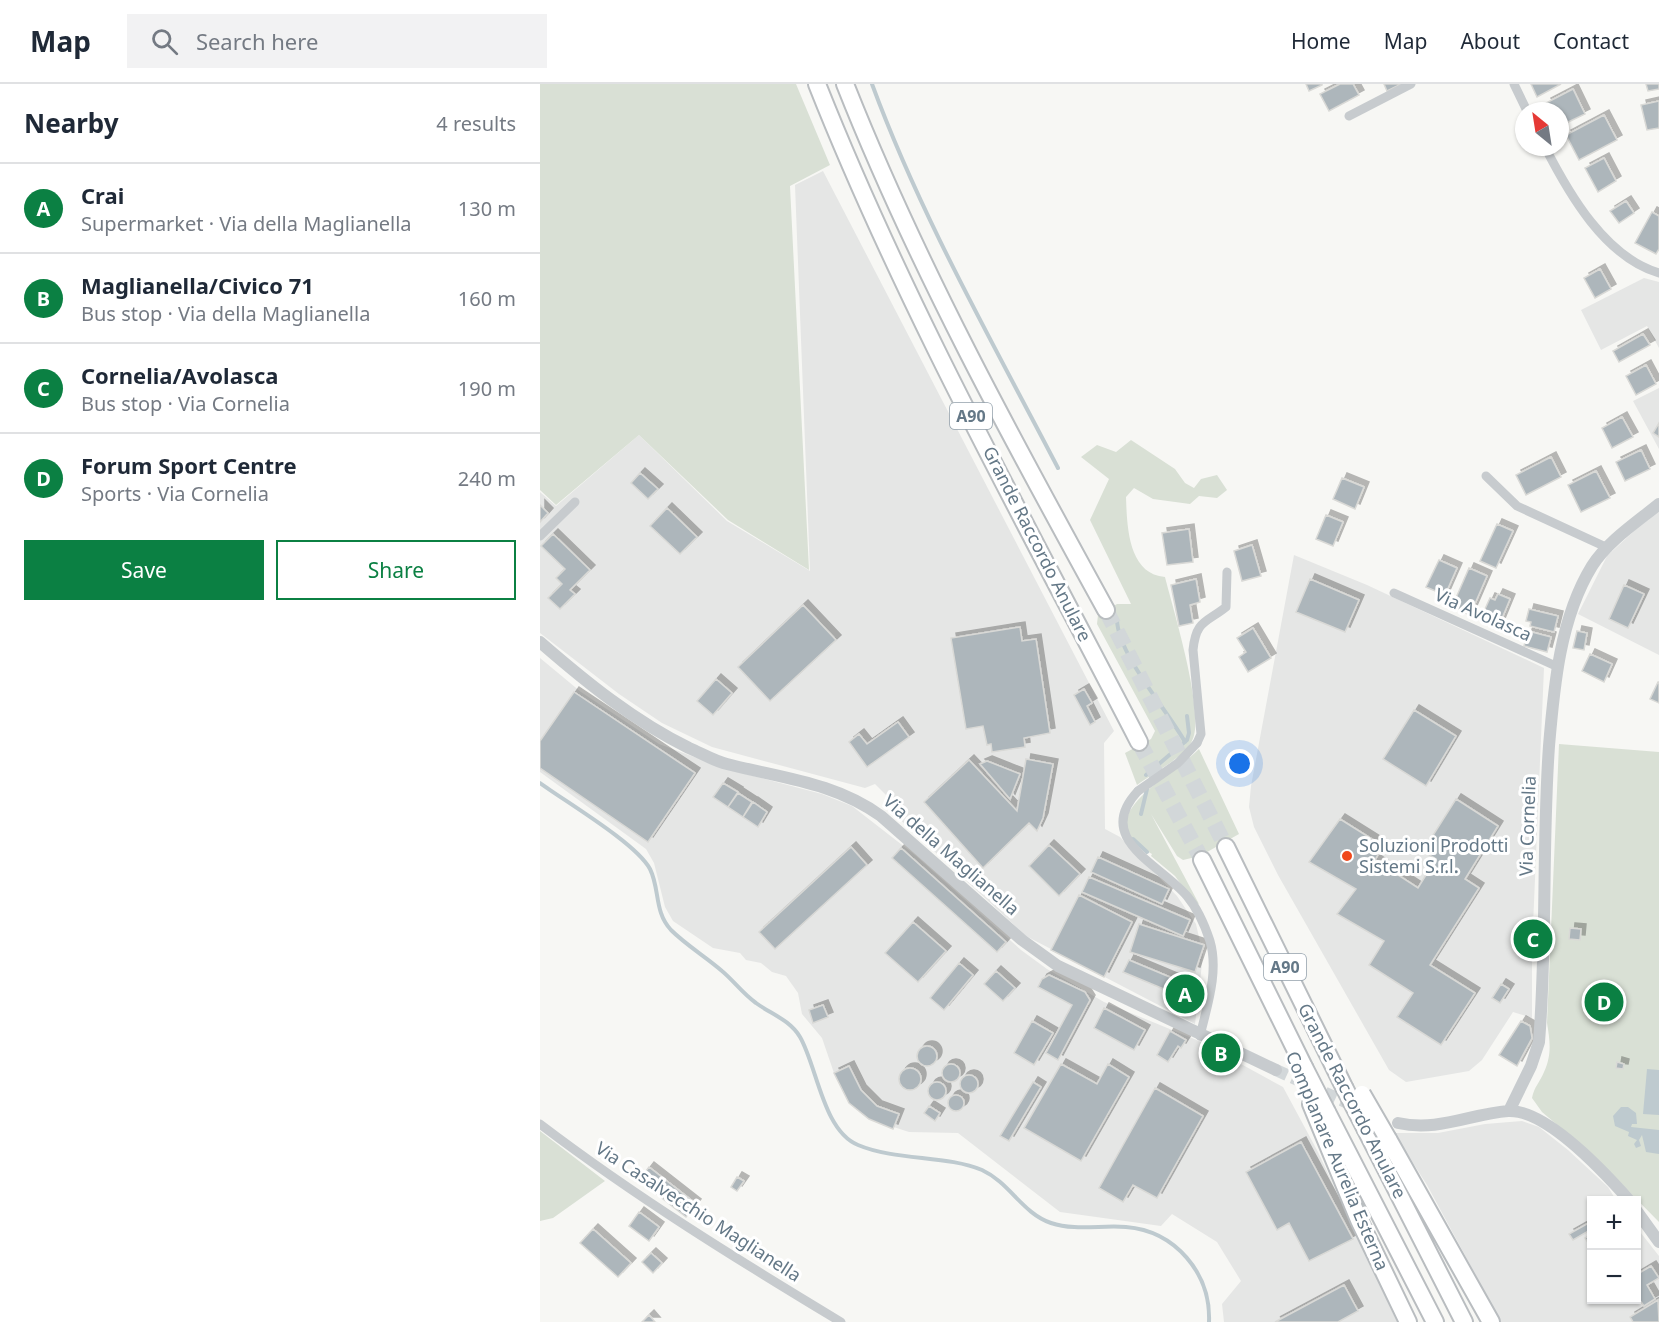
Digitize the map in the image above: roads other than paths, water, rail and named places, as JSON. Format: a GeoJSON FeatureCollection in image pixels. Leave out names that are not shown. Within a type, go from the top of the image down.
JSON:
{"type":"FeatureCollection","features":[{"type":"Feature","properties":{"kind":"highway","name":"Grande Raccordo Anulare"},"geometry":{"type":"LineString","coordinates":[[817,84],[856,179],[907,290],[1139,742]]}},
{"type":"Feature","properties":{"kind":"highway","name":"Grande Raccordo Anulare"},"geometry":{"type":"LineString","coordinates":[[845,84],[894,200],[970,356],[1106,610]]}},
{"type":"Feature","properties":{"kind":"highway","name":"Grande Raccordo Anulare"},"geometry":{"type":"LineString","coordinates":[[1226,847],[1366,1131],[1464,1322]]}},
{"type":"Feature","properties":{"kind":"highway","name":"Grande Raccordo Anulare"},"geometry":{"type":"LineString","coordinates":[[1202,860],[1270,999]]}},
{"type":"Feature","properties":{"kind":"highway","name":"Complanare Aurelia Esterna"},"geometry":{"type":"LineString","coordinates":[[1270,999],[1299,1064],[1311,1104],[1359,1220],[1408,1322]]}},
{"type":"Feature","properties":{"kind":"highway"},"geometry":{"type":"LineString","coordinates":[[1313,1024],[1362,1094],[1491,1322]]}},
{"type":"Feature","properties":{"kind":"highway","name":"Grande Raccordo Anulare"},"geometry":{"type":"LineString","coordinates":[[1299,1064],[1327,1112],[1435,1322]]}},
{"type":"Feature","properties":{"kind":"street"},"geometry":{"type":"LineString","coordinates":[[1348,116],[1411,84]]}},
{"type":"Feature","properties":{"kind":"street"},"geometry":{"type":"LineString","coordinates":[[1514,84],[1523,102]]}},
{"type":"Feature","properties":{"kind":"street"},"geometry":{"type":"LineString","coordinates":[[1550,156],[1573,195],[1612,244],[1631,259],[1659,273]]}},
{"type":"Feature","properties":{"kind":"street"},"geometry":{"type":"LineString","coordinates":[[1486,476],[1517,506],[1608,548]]}},
{"type":"Feature","properties":{"kind":"street"},"geometry":{"type":"LineString","coordinates":[[540,536],[575,502]]}},
{"type":"Feature","properties":{"kind":"street","name":"Via Cornelia"},"geometry":{"type":"LineString","coordinates":[[1509,1111],[1531,1066],[1539,1042],[1547,772],[1558,667],[1576,600],[1591,567],[1608,548],[1659,504]]}},
{"type":"Feature","properties":{"kind":"street"},"geometry":{"type":"LineString","coordinates":[[1200,1036],[1213,973],[1211,943],[1188,897],[1132,847],[1123,834],[1123,815],[1138,790],[1178,763],[1197,743],[1201,734],[1193,650],[1194,637],[1202,622],[1227,604],[1227,572]]}},
{"type":"Feature","properties":{"kind":"street","name":"Via Avolasca"},"geometry":{"type":"LineString","coordinates":[[1394,593],[1558,667]]}},
{"type":"Feature","properties":{"kind":"street","name":"Via della Maglianella"},"geometry":{"type":"LineString","coordinates":[[540,642],[613,701],[671,739],[727,764],[814,783],[859,801],[881,816],[934,865],[1043,956],[1089,982],[1276,1070]]}},
{"type":"Feature","properties":{"kind":"street"},"geometry":{"type":"LineString","coordinates":[[1398,1123],[1437,1126],[1509,1111],[1529,1115],[1550,1126],[1625,1196]]}},
{"type":"Feature","properties":{"kind":"street","name":"Via Casalvecchio Maglianella"},"geometry":{"type":"LineString","coordinates":[[540,1124],[591,1163],[682,1225],[841,1322]]}},
{"type":"Feature","properties":{"kind":"street"},"geometry":{"type":"LineString","coordinates":[[1641,1217],[1659,1242]]}},
{"type":"Feature","properties":{"kind":"waterway"},"geometry":{"type":"LineString","coordinates":[[872,84],[891,134],[935,231],[1058,468]]}},
{"type":"Feature","properties":{"kind":"waterway","name":"Grande Raccordo Anulare"},"geometry":{"type":"LineString","coordinates":[[1117,620],[1120,634],[1134,666],[1185,742]]}},
{"type":"Feature","properties":{"kind":"waterway","name":"Grande Raccordo Anulare"},"geometry":{"type":"LineString","coordinates":[[1146,775],[1187,740],[1189,733],[1187,716]]}},
{"type":"Feature","properties":{"kind":"waterway"},"geometry":{"type":"LineString","coordinates":[[540,783],[631,847],[650,869],[662,916],[671,930],[722,971],[751,999],[796,1031],[806,1049],[829,1112],[846,1138],[858,1145],[888,1154],[953,1162],[982,1170],[1001,1182],[1032,1212],[1051,1223],[1079,1227],[1126,1227],[1144,1230],[1160,1237],[1174,1246],[1197,1271],[1204,1287],[1209,1322]]}},
{"type":"Feature","properties":{"kind":"waterway"},"geometry":{"type":"LineString","coordinates":[[1141,814],[1147,789]]}},
{"type":"Feature","properties":{"kind":"waterway"},"geometry":{"type":"LineString","coordinates":[[1133,839],[1147,852]]}},
{"type":"Feature","properties":{"kind":"tunnel"},"geometry":{"type":"LineString","coordinates":[[1106,610],[1226,847]]}},
{"type":"Feature","properties":{"kind":"tunnel"},"geometry":{"type":"LineString","coordinates":[[1139,742],[1202,860]]}},
{"type":"Feature","properties":{"kind":"tunnel"},"geometry":{"type":"LineString","coordinates":[[1276,1070],[1354,1106]]}},
{"type":"Feature","properties":{"kind":"place","name":"Soluzioni Prodotti Sistemi S.r.l."},"geometry":{"type":"Point","coordinates":[1347,856]}},
{"type":"Feature","properties":{"kind":"place","name":"Cornelia/Avolasca"},"geometry":{"type":"Point","coordinates":[1533,939]}},
{"type":"Feature","properties":{"kind":"place","name":"Crai"},"geometry":{"type":"Point","coordinates":[1185,994]}},
{"type":"Feature","properties":{"kind":"place","name":"Forum Sport Centre"},"geometry":{"type":"Point","coordinates":[1604,1002]}},
{"type":"Feature","properties":{"kind":"place","name":"Maglianella/Civico 71"},"geometry":{"type":"Point","coordinates":[1221,1053]}}]}
